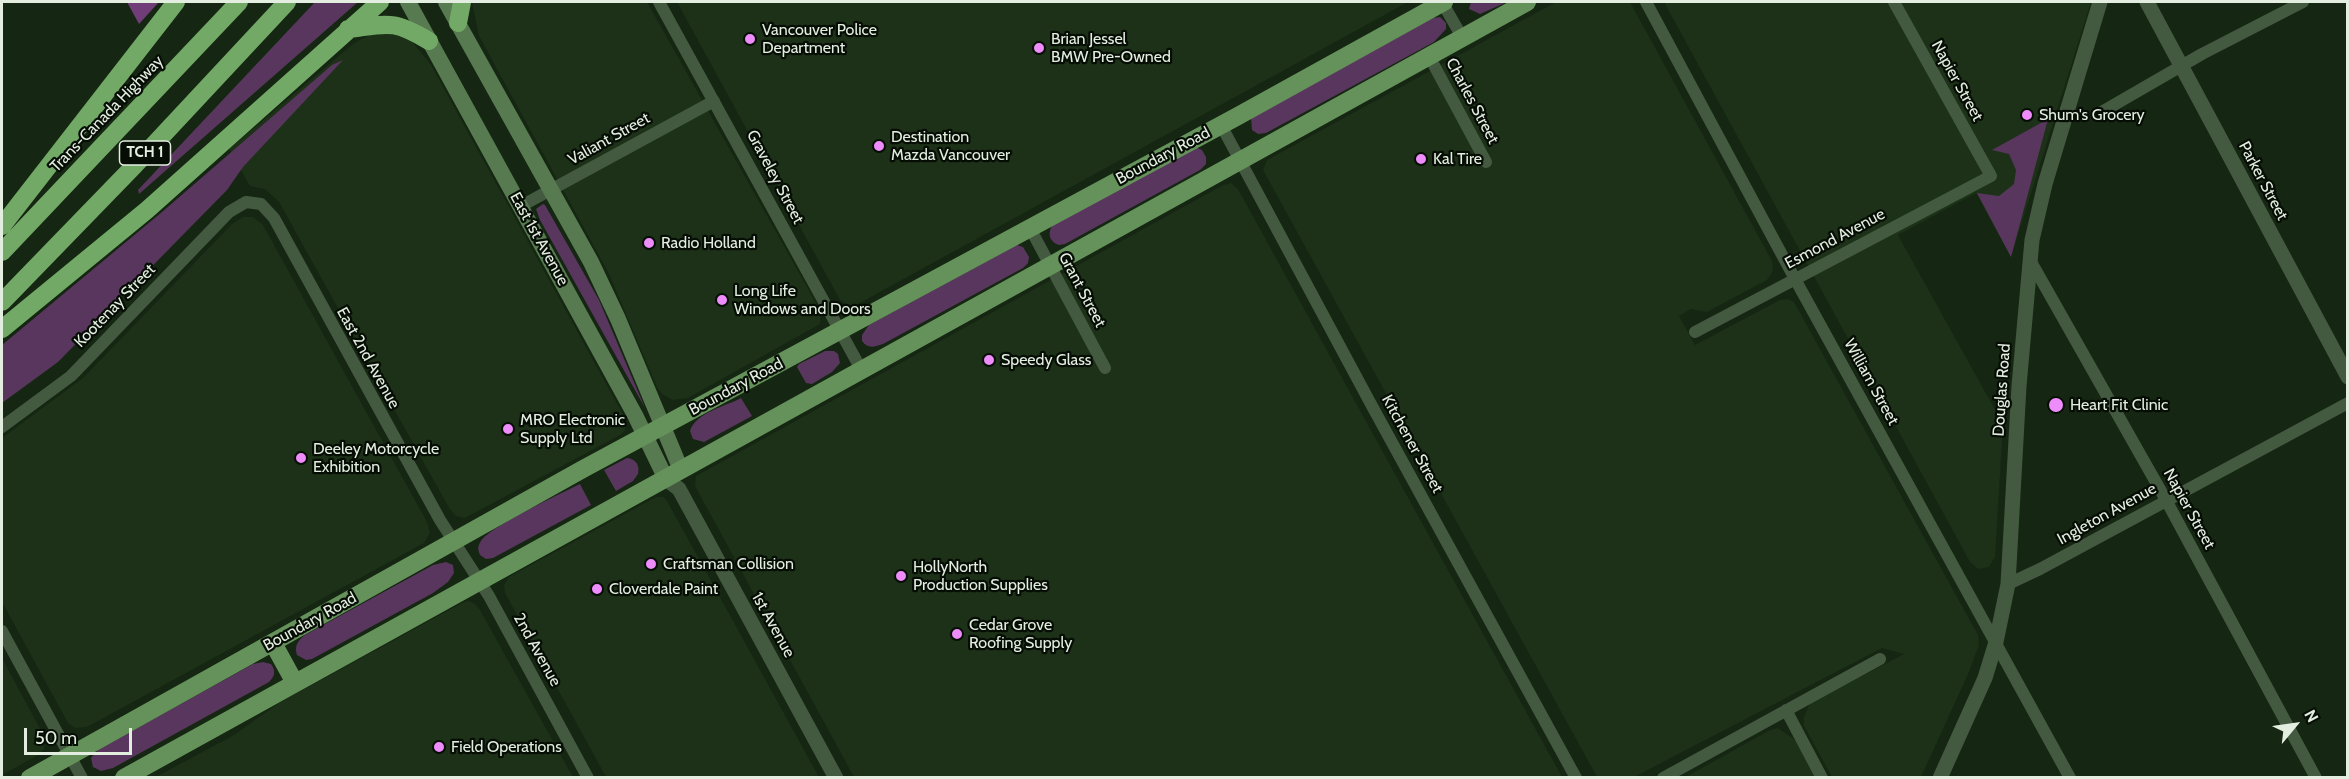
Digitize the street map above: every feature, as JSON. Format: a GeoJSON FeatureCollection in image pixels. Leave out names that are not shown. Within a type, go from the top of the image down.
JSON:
{"type":"FeatureCollection","features":[{"type":"Feature","properties":{"kind":"highway"},"geometry":{"type":"LineString","coordinates":[[2,226],[176,2]]}},
{"type":"Feature","properties":{"kind":"highway","name":"Trans-Canada Highway"},"geometry":{"type":"LineString","coordinates":[[2,252],[239,2]]}},
{"type":"Feature","properties":{"kind":"highway","name":"TCH 1"},"geometry":{"type":"LineString","coordinates":[[2,302],[134,166],[287,2]]}},
{"type":"Feature","properties":{"kind":"highway"},"geometry":{"type":"LineString","coordinates":[[2,329],[147,210],[380,2]]}},
{"type":"Feature","properties":{"kind":"highway"},"geometry":{"type":"LineString","coordinates":[[458,23],[462,2]]}},
{"type":"Feature","properties":{"kind":"highway"},"geometry":{"type":"LineString","coordinates":[[348,29],[383,23],[397,25],[429,41]]}},
{"type":"Feature","properties":{"kind":"main road","name":"East 1st Avenue"},"geometry":{"type":"LineString","coordinates":[[408,2],[645,436],[675,479]]}},
{"type":"Feature","properties":{"kind":"main road","name":"East 1st Avenue"},"geometry":{"type":"LineString","coordinates":[[446,2],[591,262],[618,319],[662,426],[675,479]]}},
{"type":"Feature","properties":{"kind":"main road","name":"Boundary Road"},"geometry":{"type":"LineString","coordinates":[[30,777],[662,426],[1221,125],[1443,2]]}},
{"type":"Feature","properties":{"kind":"main road"},"geometry":{"type":"LineString","coordinates":[[124,777],[479,581],[675,479],[861,369],[1527,2]]}},
{"type":"Feature","properties":{"kind":"main road"},"geometry":{"type":"LineString","coordinates":[[273,643],[295,683]]}},
{"type":"Feature","properties":{"kind":"street","name":"Graveley Street"},"geometry":{"type":"LineString","coordinates":[[659,2],[861,369]]}},
{"type":"Feature","properties":{"kind":"street","name":"Charles Street"},"geometry":{"type":"LineString","coordinates":[[1443,2],[1462,37]]}},
{"type":"Feature","properties":{"kind":"street","name":"William Street"},"geometry":{"type":"LineString","coordinates":[[1646,2],[2070,777]]}},
{"type":"Feature","properties":{"kind":"street","name":"Napier Street"},"geometry":{"type":"LineString","coordinates":[[1894,2],[1991,176]]}},
{"type":"Feature","properties":{"kind":"street","name":"Douglas Road"},"geometry":{"type":"LineString","coordinates":[[1940,777],[1985,678],[1996,642],[2008,584],[2019,386],[2032,240],[2045,184],[2100,2]]}},
{"type":"Feature","properties":{"kind":"street","name":"Parker Street"},"geometry":{"type":"LineString","coordinates":[[2147,2],[2348,377]]}},
{"type":"Feature","properties":{"kind":"street"},"geometry":{"type":"LineString","coordinates":[[2100,112],[2181,66],[2303,2]]}},
{"type":"Feature","properties":{"kind":"street","name":"Charles Street"},"geometry":{"type":"LineString","coordinates":[[1429,56],[1486,162]]}},
{"type":"Feature","properties":{"kind":"street","name":"Valiant Street"},"geometry":{"type":"LineString","coordinates":[[521,206],[714,101]]}},
{"type":"Feature","properties":{"kind":"street","name":"Kitchener Street"},"geometry":{"type":"LineString","coordinates":[[1221,125],[1377,416],[1576,777]]}},
{"type":"Feature","properties":{"kind":"street","name":"Esmond Avenue"},"geometry":{"type":"LineString","coordinates":[[1695,332],[1991,176]]}},
{"type":"Feature","properties":{"kind":"street","name":"Kootenay Street"},"geometry":{"type":"LineString","coordinates":[[2,427],[71,376],[223,217],[236,206],[246,202]]}},
{"type":"Feature","properties":{"kind":"street","name":"East 2nd Avenue"},"geometry":{"type":"LineString","coordinates":[[246,202],[261,204],[274,218],[453,542]]}},
{"type":"Feature","properties":{"kind":"street","name":"Grant Street"},"geometry":{"type":"LineString","coordinates":[[1030,228],[1105,368]]}},
{"type":"Feature","properties":{"kind":"street","name":"Napier Street"},"geometry":{"type":"LineString","coordinates":[[2030,260],[2166,500],[2316,777]]}},
{"type":"Feature","properties":{"kind":"street","name":"Ingleton Avenue"},"geometry":{"type":"LineString","coordinates":[[2008,584],[2348,403]]}},
{"type":"Feature","properties":{"kind":"street","name":"1st Avenue"},"geometry":{"type":"LineString","coordinates":[[675,479],[836,777]]}},
{"type":"Feature","properties":{"kind":"street","name":"2nd Avenue"},"geometry":{"type":"LineString","coordinates":[[453,542],[479,581],[588,777]]}},
{"type":"Feature","properties":{"kind":"street"},"geometry":{"type":"LineString","coordinates":[[2,631],[82,777]]}},
{"type":"Feature","properties":{"kind":"street"},"geometry":{"type":"LineString","coordinates":[[1663,777],[1880,659]]}},
{"type":"Feature","properties":{"kind":"street"},"geometry":{"type":"LineString","coordinates":[[1786,710],[1822,777]]}},
{"type":"Feature","properties":{"kind":"shaded area"},"geometry":{"type":"Polygon","coordinates":[[[127,2],[159,2],[139,24],[127,2]]]}},
{"type":"Feature","properties":{"kind":"shaded area"},"geometry":{"type":"Polygon","coordinates":[[[315,2],[358,2],[139,194],[138,190],[315,2]]]}},
{"type":"Feature","properties":{"kind":"shaded area"},"geometry":{"type":"Polygon","coordinates":[[[472,2],[647,2],[821,312],[820,324],[688,398],[673,400],[662,394],[609,274],[479,36],[472,2]]]}},
{"type":"Feature","properties":{"kind":"shaded area"},"geometry":{"type":"Polygon","coordinates":[[[677,2],[1408,2],[858,304],[849,306],[840,300],[677,2]]]}},
{"type":"Feature","properties":{"kind":"shaded area"},"geometry":{"type":"Polygon","coordinates":[[[1471,2],[1507,2],[1480,14],[1469,9],[1471,2]]]}},
{"type":"Feature","properties":{"kind":"shaded area"},"geometry":{"type":"Polygon","coordinates":[[[1556,2],[1630,2],[1772,261],[1773,271],[1767,280],[1707,312],[1691,309],[1679,316],[1695,345],[1780,300],[1788,299],[1794,302],[1978,635],[1979,645],[1969,672],[1921,777],[1832,777],[1804,726],[1804,717],[1810,703],[1904,654],[1882,648],[1634,777],[1597,777],[1263,170],[1267,160],[1556,2]]]}},
{"type":"Feature","properties":{"kind":"shaded area"},"geometry":{"type":"Polygon","coordinates":[[[1664,2],[2091,2],[2011,257],[1976,193],[1898,235],[2003,424],[1995,557],[1989,567],[1978,569],[1970,562],[1664,2]]]}},
{"type":"Feature","properties":{"kind":"shaded area"},"geometry":{"type":"Polygon","coordinates":[[[1440,17],[1446,23],[1446,29],[1434,42],[1266,133],[1258,134],[1252,130],[1251,118],[1433,18],[1440,17]]]}},
{"type":"Feature","properties":{"kind":"shaded area"},"geometry":{"type":"Polygon","coordinates":[[[385,32],[411,40],[431,65],[626,420],[625,430],[620,435],[465,518],[456,516],[449,508],[279,202],[265,189],[250,186],[229,149],[354,43],[370,35],[385,32]]]}},
{"type":"Feature","properties":{"kind":"shaded area"},"geometry":{"type":"Polygon","coordinates":[[[343,60],[243,167],[227,190],[58,362],[2,403],[2,345],[162,212],[332,65],[343,60]]]}},
{"type":"Feature","properties":{"kind":"shaded area"},"geometry":{"type":"Polygon","coordinates":[[[2048,119],[2011,257],[1977,193],[1999,196],[2014,184],[2016,170],[2009,154],[1992,150],[2048,119]]]}},
{"type":"Feature","properties":{"kind":"shaded area"},"geometry":{"type":"Polygon","coordinates":[[[1195,147],[1202,150],[1206,157],[1206,164],[1200,170],[1065,244],[1059,245],[1052,240],[1050,232],[1052,226],[1195,147]]]}},
{"type":"Feature","properties":{"kind":"shaded area"},"geometry":{"type":"Polygon","coordinates":[[[1231,183],[1238,189],[1562,777],[854,777],[695,486],[696,476],[1223,185],[1231,183]]]}},
{"type":"Feature","properties":{"kind":"shaded area"},"geometry":{"type":"Polygon","coordinates":[[[543,204],[599,300],[645,408],[540,220],[536,209],[543,204]]]}},
{"type":"Feature","properties":{"kind":"shaded area"},"geometry":{"type":"Polygon","coordinates":[[[243,217],[253,217],[263,225],[427,522],[430,533],[424,543],[87,727],[75,728],[68,723],[2,602],[2,438],[83,378],[232,224],[243,217]]]}},
{"type":"Feature","properties":{"kind":"shaded area"},"geometry":{"type":"Polygon","coordinates":[[[1017,245],[1023,247],[1029,257],[1028,263],[1023,268],[883,344],[871,347],[862,341],[862,335],[869,325],[1017,245]]]}},
{"type":"Feature","properties":{"kind":"shaded area"},"geometry":{"type":"Polygon","coordinates":[[[825,351],[834,351],[838,354],[840,363],[832,372],[812,384],[806,383],[797,367],[825,351]]]}},
{"type":"Feature","properties":{"kind":"shaded area"},"geometry":{"type":"Polygon","coordinates":[[[741,398],[752,416],[704,442],[693,439],[690,431],[693,424],[712,410],[741,398]]]}},
{"type":"Feature","properties":{"kind":"shaded area"},"geometry":{"type":"Polygon","coordinates":[[[627,458],[637,463],[638,474],[633,481],[616,491],[604,470],[627,458]]]}},
{"type":"Feature","properties":{"kind":"shaded area"},"geometry":{"type":"Polygon","coordinates":[[[580,484],[591,505],[493,558],[486,559],[480,555],[478,550],[481,541],[498,527],[580,484]]]}},
{"type":"Feature","properties":{"kind":"shaded area"},"geometry":{"type":"Polygon","coordinates":[[[656,497],[663,497],[667,501],[819,777],[606,777],[505,593],[504,585],[509,577],[656,497]]]}},
{"type":"Feature","properties":{"kind":"shaded area"},"geometry":{"type":"Polygon","coordinates":[[[446,562],[453,565],[454,573],[448,582],[433,593],[312,659],[306,660],[297,655],[297,644],[305,635],[433,565],[446,562]]]}},
{"type":"Feature","properties":{"kind":"shaded area"},"geometry":{"type":"Polygon","coordinates":[[[469,601],[480,610],[573,777],[156,777],[234,735],[279,703],[469,601]]]}},
{"type":"Feature","properties":{"kind":"shaded area"},"geometry":{"type":"Polygon","coordinates":[[[2,658],[45,741],[44,749],[40,754],[2,775],[2,658]]]}},
{"type":"Feature","properties":{"kind":"shaded area"},"geometry":{"type":"Polygon","coordinates":[[[263,662],[271,664],[274,669],[274,676],[269,682],[113,768],[101,771],[93,767],[91,758],[98,750],[253,664],[263,662]]]}},
{"type":"Feature","properties":{"kind":"shaded area"},"geometry":{"type":"Polygon","coordinates":[[[1778,728],[1798,742],[1818,778],[1684,778],[1770,730],[1778,728]]]}},
{"type":"Feature","properties":{"kind":"place","name":"Vancouver Police Department"},"geometry":{"type":"Point","coordinates":[750,39]}},
{"type":"Feature","properties":{"kind":"place","name":"Brian Jessel BMW Pre-Owned"},"geometry":{"type":"Point","coordinates":[1039,48]}},
{"type":"Feature","properties":{"kind":"place","name":"Shum's Grocery"},"geometry":{"type":"Point","coordinates":[2027,115]}},
{"type":"Feature","properties":{"kind":"place","name":"Destination Mazda Vancouver"},"geometry":{"type":"Point","coordinates":[879,146]}},
{"type":"Feature","properties":{"kind":"place","name":"Kal Tire"},"geometry":{"type":"Point","coordinates":[1421,159]}},
{"type":"Feature","properties":{"kind":"place","name":"Radio Holland"},"geometry":{"type":"Point","coordinates":[649,243]}},
{"type":"Feature","properties":{"kind":"place","name":"Long Life Windows and Doors"},"geometry":{"type":"Point","coordinates":[722,300]}},
{"type":"Feature","properties":{"kind":"place","name":"Speedy Glass"},"geometry":{"type":"Point","coordinates":[989,360]}},
{"type":"Feature","properties":{"kind":"place","name":"Heart Fit Clinic"},"geometry":{"type":"Point","coordinates":[2056,405]}},
{"type":"Feature","properties":{"kind":"place","name":"MRO Electronic Supply Ltd"},"geometry":{"type":"Point","coordinates":[508,429]}},
{"type":"Feature","properties":{"kind":"place","name":"Deeley Motorcycle Exhibition"},"geometry":{"type":"Point","coordinates":[301,458]}},
{"type":"Feature","properties":{"kind":"place","name":"Craftsman Collision"},"geometry":{"type":"Point","coordinates":[651,564]}},
{"type":"Feature","properties":{"kind":"place","name":"HollyNorth Production Supplies"},"geometry":{"type":"Point","coordinates":[901,576]}},
{"type":"Feature","properties":{"kind":"place","name":"Cloverdale Paint"},"geometry":{"type":"Point","coordinates":[597,589]}},
{"type":"Feature","properties":{"kind":"place","name":"Cedar Grove Roofing Supply"},"geometry":{"type":"Point","coordinates":[957,634]}},
{"type":"Feature","properties":{"kind":"place","name":"Field Operations"},"geometry":{"type":"Point","coordinates":[439,747]}}]}
